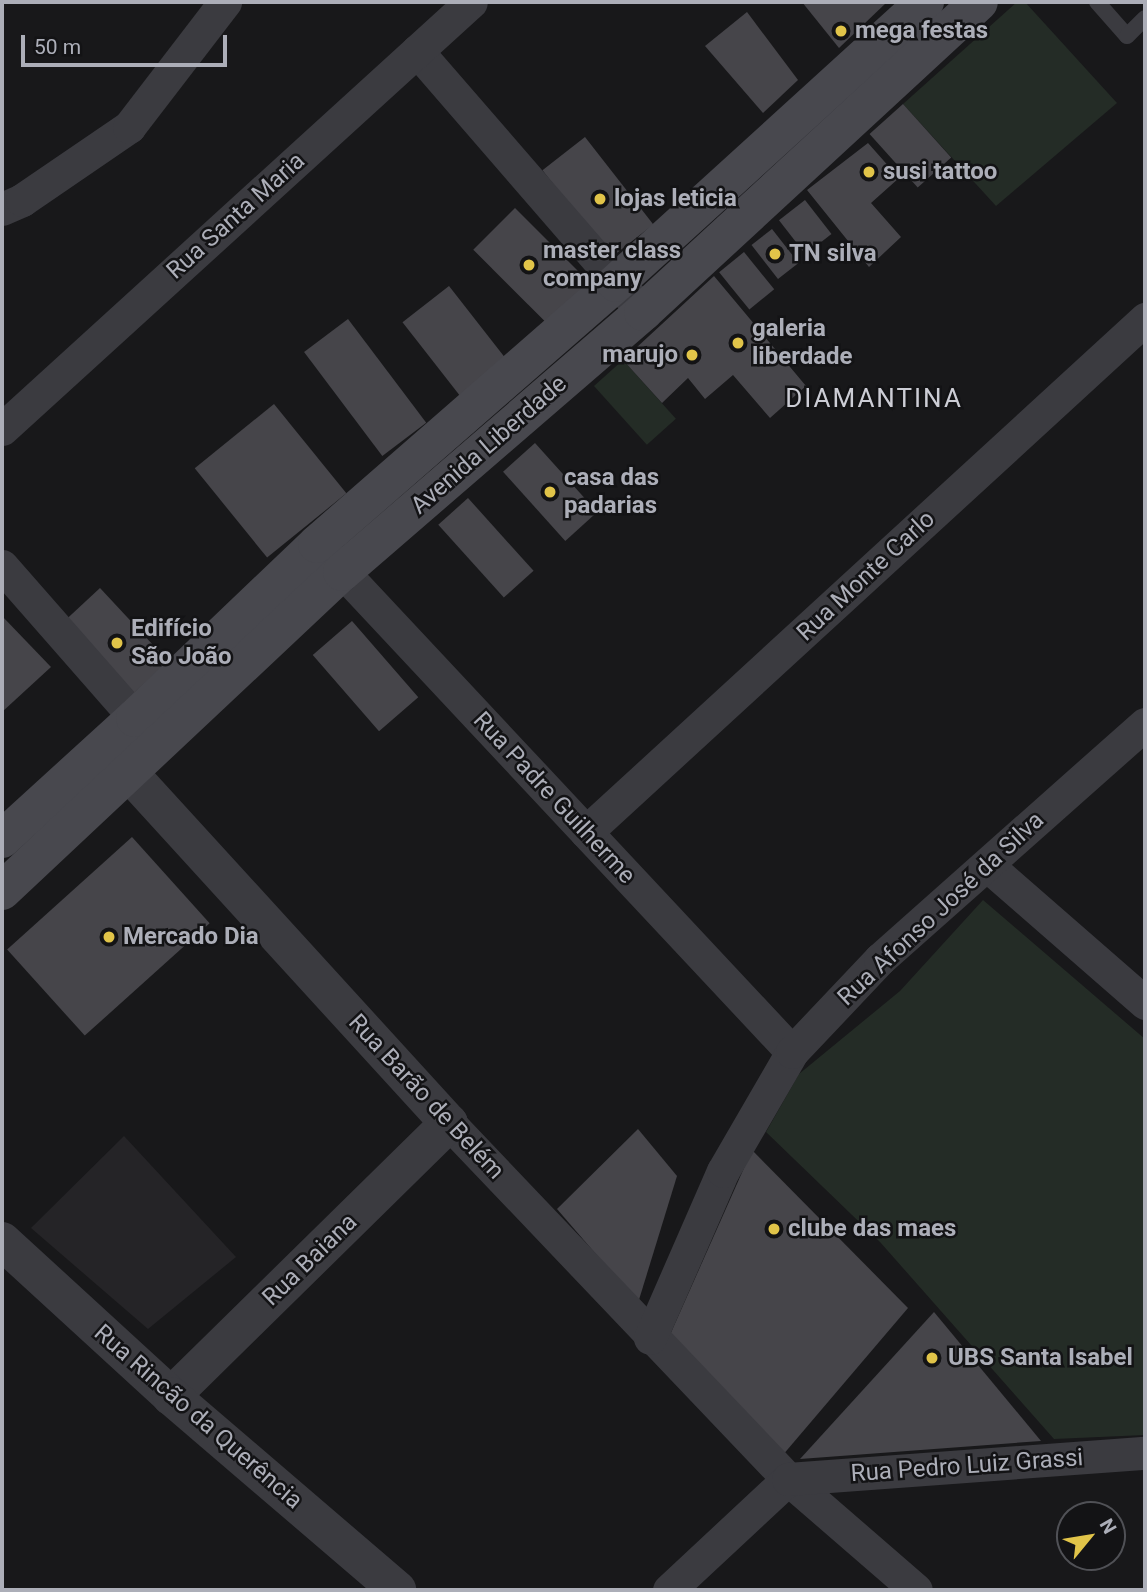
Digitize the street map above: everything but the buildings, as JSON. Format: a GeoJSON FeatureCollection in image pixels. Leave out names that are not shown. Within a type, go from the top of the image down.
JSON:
{"type":"FeatureCollection","features":[{"type":"Feature","properties":{"kind":"main road","name":"Avenida Liberdade"},"geometry":{"type":"LineString","coordinates":[[2,839],[135,718],[317,544],[616,283],[925,2]]}},
{"type":"Feature","properties":{"kind":"main road","name":"Avenida Liberdade"},"geometry":{"type":"LineString","coordinates":[[3,888],[130,774],[342,572],[643,312],[979,2]]}},
{"type":"Feature","properties":{"kind":"street"},"geometry":{"type":"LineString","coordinates":[[2,209],[22,200],[129,127],[225,2]]}},
{"type":"Feature","properties":{"kind":"street","name":"Rua Santa Maria"},"geometry":{"type":"LineString","coordinates":[[2,429],[471,2]]}},
{"type":"Feature","properties":{"kind":"street"},"geometry":{"type":"LineString","coordinates":[[417,51],[643,312]]}},
{"type":"Feature","properties":{"kind":"street","name":"Rua Monte Carlo"},"geometry":{"type":"LineString","coordinates":[[586,832],[1145,319]]}},
{"type":"Feature","properties":{"kind":"street","name":"Rua Padre Guilherme"},"geometry":{"type":"LineString","coordinates":[[317,544],[792,1052]]}},
{"type":"Feature","properties":{"kind":"street"},"geometry":{"type":"LineString","coordinates":[[2,566],[135,718],[130,774]]}},
{"type":"Feature","properties":{"kind":"street","name":"Rua Afonso José da Silva"},"geometry":{"type":"LineString","coordinates":[[650,1338],[723,1171],[792,1052],[880,959],[1145,724]]}},
{"type":"Feature","properties":{"kind":"street","name":"Rua Barão de Belém"},"geometry":{"type":"LineString","coordinates":[[130,774],[650,1338],[788,1479],[916,1590]]}},
{"type":"Feature","properties":{"kind":"street"},"geometry":{"type":"LineString","coordinates":[[987,865],[1145,1003]]}},
{"type":"Feature","properties":{"kind":"street","name":"Rua Baiana"},"geometry":{"type":"LineString","coordinates":[[171,1396],[449,1123]]}},
{"type":"Feature","properties":{"kind":"street","name":"Rua Rincão da Querência"},"geometry":{"type":"LineString","coordinates":[[2,1241],[171,1396],[397,1590]]}},
{"type":"Feature","properties":{"kind":"street","name":"Rua Pedro Luiz Grassi"},"geometry":{"type":"LineString","coordinates":[[788,1479],[1145,1453]]}},
{"type":"Feature","properties":{"kind":"street"},"geometry":{"type":"LineString","coordinates":[[669,1590],[788,1479]]}},
{"type":"Feature","properties":{"kind":"lane"},"geometry":{"type":"LineString","coordinates":[[1097,2],[1127,36],[1145,18]]}},
{"type":"Feature","properties":{"kind":"shaded area"},"geometry":{"type":"Polygon","coordinates":[[[1017,2],[1025,2],[1117,103],[996,206],[903,104],[1017,2]]]}},
{"type":"Feature","properties":{"kind":"shaded area"},"geometry":{"type":"Polygon","coordinates":[[[623,360],[676,419],[647,445],[594,386],[623,360]]]}},
{"type":"Feature","properties":{"kind":"shaded area"},"geometry":{"type":"Polygon","coordinates":[[[983,900],[1145,1039],[1145,1435],[1054,1439],[880,1242],[766,1132],[799,1074],[900,991],[983,900]]]}},
{"type":"Feature","properties":{"kind":"shaded area"},"geometry":{"type":"Polygon","coordinates":[[[124,1136],[236,1257],[148,1329],[31,1228],[124,1136]]]}},
{"type":"Feature","properties":{"kind":"place","name":"mega festas"},"geometry":{"type":"Point","coordinates":[841,31]}},
{"type":"Feature","properties":{"kind":"place","name":"susi tattoo"},"geometry":{"type":"Point","coordinates":[869,172]}},
{"type":"Feature","properties":{"kind":"place","name":"lojas leticia"},"geometry":{"type":"Point","coordinates":[600,199]}},
{"type":"Feature","properties":{"kind":"place","name":"TN silva"},"geometry":{"type":"Point","coordinates":[775,254]}},
{"type":"Feature","properties":{"kind":"place","name":"master class company"},"geometry":{"type":"Point","coordinates":[529,265]}},
{"type":"Feature","properties":{"kind":"place","name":"galeria liberdade"},"geometry":{"type":"Point","coordinates":[738,343]}},
{"type":"Feature","properties":{"kind":"place","name":"marujo"},"geometry":{"type":"Point","coordinates":[692,355]}},
{"type":"Feature","properties":{"kind":"place","name":"casa das padarias"},"geometry":{"type":"Point","coordinates":[550,492]}},
{"type":"Feature","properties":{"kind":"place","name":"Edifício São João"},"geometry":{"type":"Point","coordinates":[117,643]}},
{"type":"Feature","properties":{"kind":"place","name":"Mercado Dia"},"geometry":{"type":"Point","coordinates":[109,937]}},
{"type":"Feature","properties":{"kind":"place","name":"clube das maes"},"geometry":{"type":"Point","coordinates":[774,1229]}},
{"type":"Feature","properties":{"kind":"place","name":"UBS Santa Isabel"},"geometry":{"type":"Point","coordinates":[932,1358]}},
{"type":"Feature","properties":{"kind":"district","name":"DIAMANTINA"},"geometry":{"type":"Point","coordinates":[874,399]}}]}
